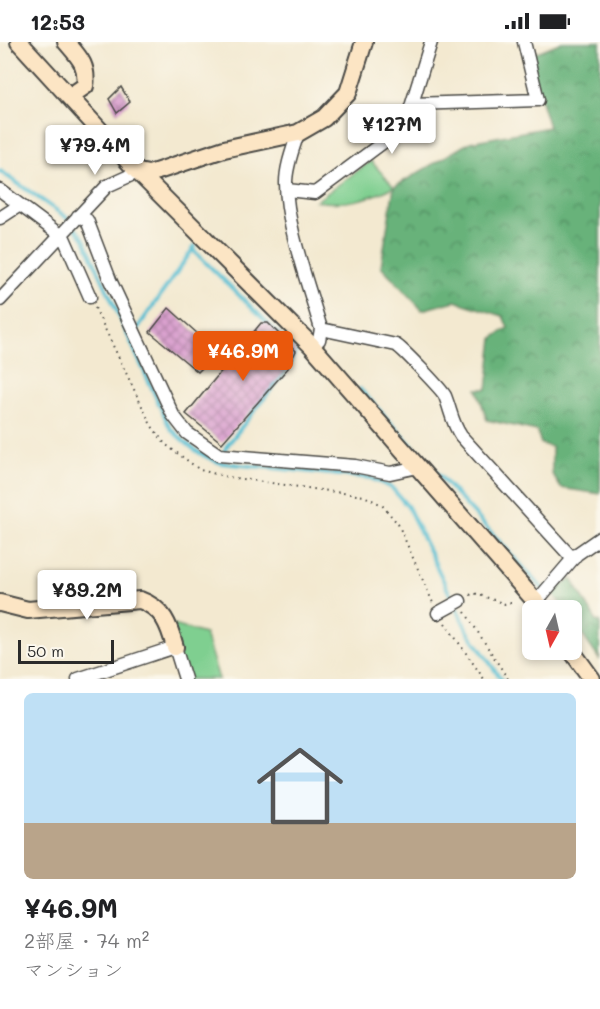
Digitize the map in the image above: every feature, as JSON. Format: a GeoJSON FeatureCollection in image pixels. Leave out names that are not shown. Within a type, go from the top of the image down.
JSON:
{"type":"FeatureCollection","features":[{"type":"Feature","properties":{"kind":"street"},"geometry":{"type":"LineString","coordinates":[[19,42],[138,172],[311,345],[535,600]]}},
{"type":"Feature","properties":{"kind":"street"},"geometry":{"type":"LineString","coordinates":[[66,42],[84,63],[87,75],[85,86],[69,97]]}},
{"type":"Feature","properties":{"kind":"street"},"geometry":{"type":"LineString","coordinates":[[0,300],[58,235],[107,186],[138,172],[148,174],[224,149],[298,133],[324,118],[348,93],[364,42]]}},
{"type":"Feature","properties":{"kind":"street"},"geometry":{"type":"LineString","coordinates":[[287,190],[315,193],[397,132],[412,104],[431,42]]}},
{"type":"Feature","properties":{"kind":"street"},"geometry":{"type":"LineString","coordinates":[[412,104],[538,100],[524,42]]}},
{"type":"Feature","properties":{"kind":"street"},"geometry":{"type":"LineString","coordinates":[[298,133],[289,160],[288,209],[321,329],[319,340],[311,345]]}},
{"type":"Feature","properties":{"kind":"street"},"geometry":{"type":"LineString","coordinates":[[0,190],[63,238],[90,297]]}},
{"type":"Feature","properties":{"kind":"street"},"geometry":{"type":"LineString","coordinates":[[0,218],[20,205]]}},
{"type":"Feature","properties":{"kind":"street"},"geometry":{"type":"LineString","coordinates":[[78,216],[87,220],[110,280],[173,416],[187,433],[219,455],[355,466],[390,474],[418,467]]}},
{"type":"Feature","properties":{"kind":"street"},"geometry":{"type":"LineString","coordinates":[[321,329],[396,345],[407,351],[416,367],[445,395],[452,423],[461,436],[573,559]]}},
{"type":"Feature","properties":{"kind":"street"},"geometry":{"type":"LineString","coordinates":[[539,600],[573,559],[600,538]]}},
{"type":"Feature","properties":{"kind":"street"},"geometry":{"type":"LineString","coordinates":[[0,603],[28,609],[140,600],[152,604],[162,613],[176,647],[185,679]]}},
{"type":"Feature","properties":{"kind":"street"},"geometry":{"type":"LineString","coordinates":[[438,613],[460,601]]}},
{"type":"Feature","properties":{"kind":"street"},"geometry":{"type":"LineString","coordinates":[[78,679],[176,647]]}},
{"type":"Feature","properties":{"kind":"street"},"geometry":{"type":"LineString","coordinates":[[578,660],[592,679]]}},
{"type":"Feature","properties":{"kind":"path"},"geometry":{"type":"LineString","coordinates":[[508,679],[471,626],[460,601],[474,593],[506,604],[522,603]]}},
{"type":"Feature","properties":{"kind":"path"},"geometry":{"type":"LineString","coordinates":[[438,613],[484,679]]}},
{"type":"Feature","properties":{"kind":"green space"},"geometry":{"type":"Polygon","coordinates":[[[562,42],[600,42],[600,494],[561,488],[552,474],[552,447],[541,444],[537,431],[487,420],[477,389],[487,389],[493,338],[508,328],[503,316],[455,301],[422,310],[381,266],[394,187],[470,142],[549,127],[527,56],[562,42]]]}},
{"type":"Feature","properties":{"kind":"green space"},"geometry":{"type":"Polygon","coordinates":[[[371,161],[394,187],[356,200],[336,203],[316,201],[371,161]]]}},
{"type":"Feature","properties":{"kind":"green space"},"geometry":{"type":"Polygon","coordinates":[[[572,579],[597,622],[600,621],[599,659],[582,634],[582,600],[558,600],[551,591],[572,579]]]}},
{"type":"Feature","properties":{"kind":"green space"},"geometry":{"type":"Polygon","coordinates":[[[167,623],[205,634],[219,679],[185,679],[167,623]]]}},
{"type":"Feature","properties":{"kind":"building"},"geometry":{"type":"Polygon","coordinates":[[[121,87],[130,102],[117,113],[109,99],[121,87]]]}},
{"type":"Feature","properties":{"kind":"building"},"geometry":{"type":"Polygon","coordinates":[[[169,308],[218,352],[198,372],[150,332],[169,308]]]}},
{"type":"Feature","properties":{"kind":"building"},"geometry":{"type":"Polygon","coordinates":[[[261,323],[268,323],[296,351],[288,368],[222,443],[186,414],[261,323]]]}},
{"type":"Feature","properties":{"kind":"waterway"},"geometry":{"type":"LineString","coordinates":[[0,171],[66,217],[84,239],[170,428],[194,449],[222,463],[370,478],[392,488],[408,507],[467,630],[501,679]]}},
{"type":"Feature","properties":{"kind":"waterway"},"geometry":{"type":"LineString","coordinates":[[137,329],[195,246]]}},
{"type":"Feature","properties":{"kind":"waterway"},"geometry":{"type":"LineString","coordinates":[[192,249],[296,351],[288,368],[226,447],[224,454]]}},
{"type":"Feature","properties":{"kind":"waterway"},"geometry":{"type":"LineString","coordinates":[[360,389],[543,589]]}}]}
